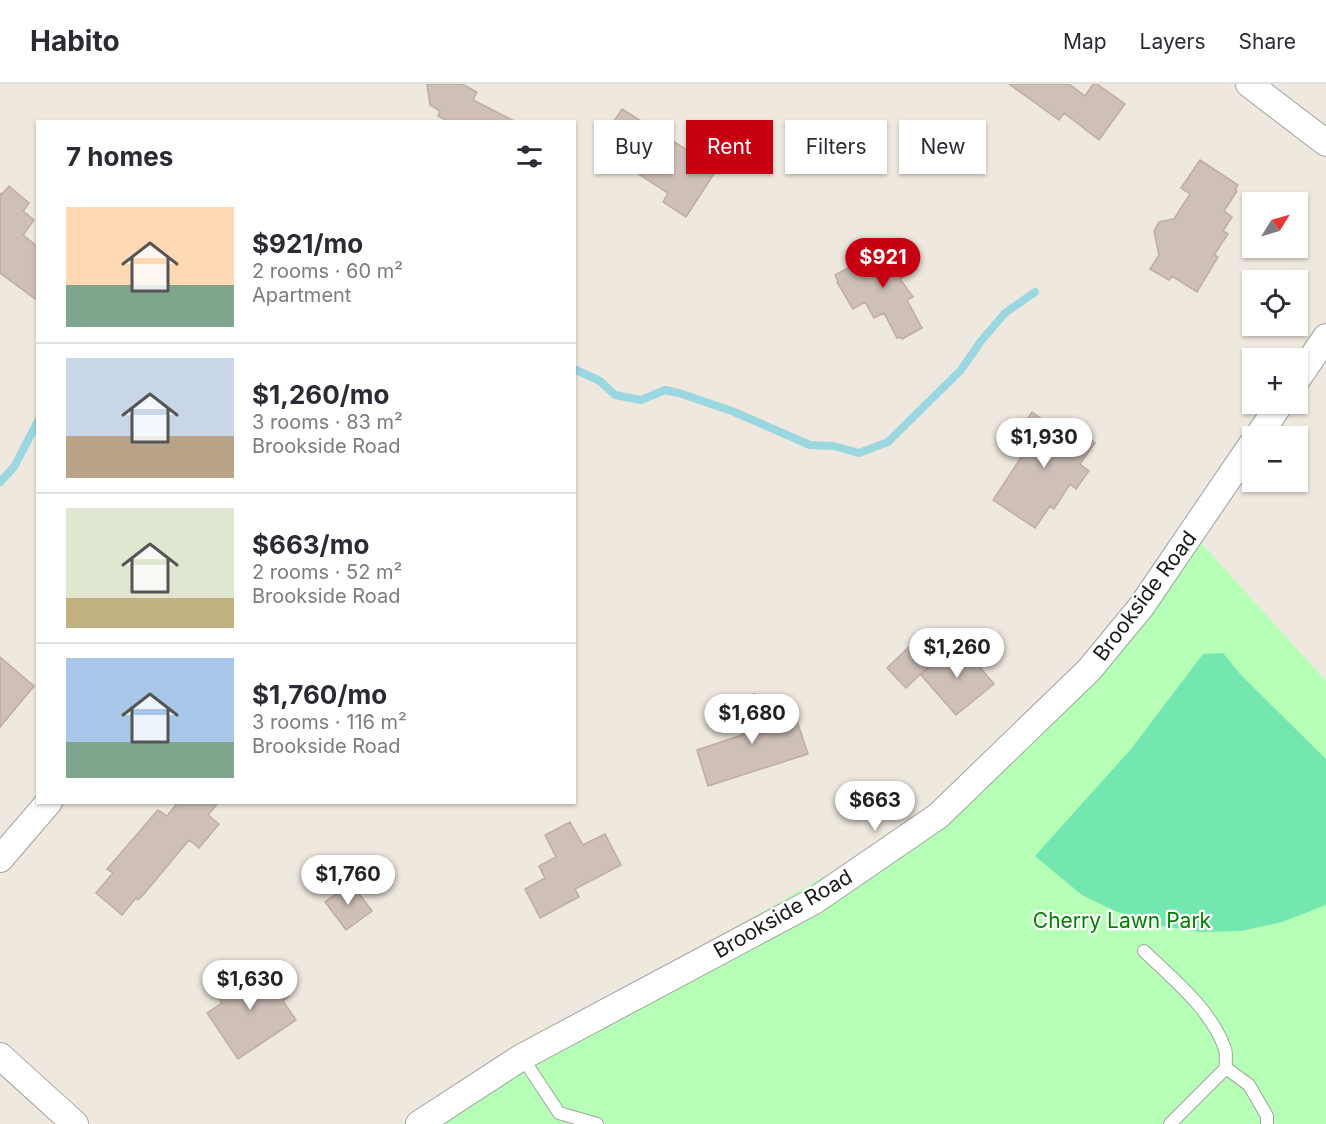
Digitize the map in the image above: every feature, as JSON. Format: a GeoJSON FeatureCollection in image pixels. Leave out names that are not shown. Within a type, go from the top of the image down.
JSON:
{"type":"FeatureCollection","features":[{"type":"Feature","properties":{"kind":"street"},"geometry":{"type":"LineString","coordinates":[[1249,84],[1326,143]]}},
{"type":"Feature","properties":{"kind":"street"},"geometry":{"type":"LineString","coordinates":[[1308,363],[1326,337]]}},
{"type":"Feature","properties":{"kind":"street","name":"Brookside Road"},"geometry":{"type":"LineString","coordinates":[[420,1124],[522,1057],[814,901],[938,816],[1089,670],[1141,607],[1242,459]]}},
{"type":"Feature","properties":{"kind":"street"},"geometry":{"type":"LineString","coordinates":[[0,859],[47,804]]}},
{"type":"Feature","properties":{"kind":"street"},"geometry":{"type":"LineString","coordinates":[[0,1056],[75,1124]]}},
{"type":"Feature","properties":{"kind":"lane"},"geometry":{"type":"LineString","coordinates":[[1144,951],[1208,1017],[1225,1050],[1226,1068],[1170,1124]]}},
{"type":"Feature","properties":{"kind":"lane"},"geometry":{"type":"LineString","coordinates":[[522,1057],[559,1113],[597,1124]]}},
{"type":"Feature","properties":{"kind":"lane"},"geometry":{"type":"LineString","coordinates":[[1226,1068],[1250,1085],[1267,1116],[1267,1124]]}},
{"type":"Feature","properties":{"kind":"green space","name":"Cherry Lawn Park"},"geometry":{"type":"Polygon","coordinates":[[[1193,534],[1326,681],[1326,1124],[403,1124],[509,1058],[842,866],[982,773],[1193,534]]]}},
{"type":"Feature","properties":{"kind":"green space"},"geometry":{"type":"Polygon","coordinates":[[[1223,653],[1241,675],[1326,759],[1326,905],[1282,922],[1241,931],[1200,932],[1157,925],[1115,911],[1082,895],[1035,856],[1131,749],[1203,654],[1223,653]]]}},
{"type":"Feature","properties":{"kind":"building"},"geometry":{"type":"Polygon","coordinates":[[[427,84],[462,84],[477,92],[473,100],[512,120],[445,120],[438,116],[440,111],[430,105],[427,84]]]}},
{"type":"Feature","properties":{"kind":"building"},"geometry":{"type":"Polygon","coordinates":[[[1009,84],[1069,84],[1085,96],[1093,84],[1097,84],[1125,104],[1099,140],[1064,113],[1059,120],[1009,84]]]}},
{"type":"Feature","properties":{"kind":"building"},"geometry":{"type":"Polygon","coordinates":[[[622,109],[639,120],[615,120],[622,109]]]}},
{"type":"Feature","properties":{"kind":"building"},"geometry":{"type":"Polygon","coordinates":[[[674,142],[686,149],[686,174],[714,174],[686,217],[663,202],[668,193],[639,174],[674,174],[674,142]]]}},
{"type":"Feature","properties":{"kind":"building"},"geometry":{"type":"Polygon","coordinates":[[[1200,160],[1238,185],[1235,190],[1237,191],[1224,211],[1232,217],[1223,231],[1228,234],[1214,255],[1218,257],[1197,292],[1172,276],[1169,280],[1150,269],[1159,255],[1154,231],[1159,222],[1174,219],[1190,194],[1181,188],[1200,160]]]}},
{"type":"Feature","properties":{"kind":"building"},"geometry":{"type":"Polygon","coordinates":[[[9,186],[29,203],[23,211],[34,220],[23,235],[36,245],[36,300],[0,273],[0,193],[2,194],[9,186]]]}},
{"type":"Feature","properties":{"kind":"building"},"geometry":{"type":"Polygon","coordinates":[[[904,245],[917,269],[900,279],[913,297],[907,300],[922,328],[902,339],[897,338],[884,313],[874,318],[865,302],[853,309],[835,275],[873,254],[876,260],[904,245]]]}},
{"type":"Feature","properties":{"kind":"building"},"geometry":{"type":"Polygon","coordinates":[[[1032,412],[1056,429],[1063,420],[1095,443],[1080,464],[1089,471],[1076,489],[1070,484],[1054,509],[1050,506],[1035,528],[993,500],[1030,444],[1016,435],[1032,412]]]}},
{"type":"Feature","properties":{"kind":"building"},"geometry":{"type":"Polygon","coordinates":[[[958,642],[994,684],[956,715],[921,675],[958,642]]]}},
{"type":"Feature","properties":{"kind":"building"},"geometry":{"type":"Polygon","coordinates":[[[910,646],[929,666],[906,688],[887,668],[910,646]]]}},
{"type":"Feature","properties":{"kind":"building"},"geometry":{"type":"Polygon","coordinates":[[[0,657],[34,686],[0,727],[0,657]]]}},
{"type":"Feature","properties":{"kind":"building"},"geometry":{"type":"Polygon","coordinates":[[[755,694],[766,728],[796,718],[808,754],[708,786],[697,750],[742,735],[731,701],[755,694]]]}},
{"type":"Feature","properties":{"kind":"building"},"geometry":{"type":"Polygon","coordinates":[[[176,804],[217,804],[208,815],[219,824],[199,848],[189,840],[144,894],[138,900],[136,898],[122,915],[96,893],[113,873],[107,869],[158,810],[167,816],[176,804]]]}},
{"type":"Feature","properties":{"kind":"building"},"geometry":{"type":"Polygon","coordinates":[[[570,822],[583,845],[605,834],[621,865],[575,889],[579,897],[540,918],[525,889],[545,878],[539,866],[556,857],[545,835],[570,822]]]}},
{"type":"Feature","properties":{"kind":"building"},"geometry":{"type":"Polygon","coordinates":[[[351,883],[372,911],[346,930],[325,902],[351,883]]]}},
{"type":"Feature","properties":{"kind":"building"},"geometry":{"type":"Polygon","coordinates":[[[239,968],[250,984],[274,971],[289,996],[283,1001],[296,1020],[238,1059],[207,1013],[222,1003],[211,987],[239,968]]]}},
{"type":"Feature","properties":{"kind":"waterway"},"geometry":{"type":"LineString","coordinates":[[576,370],[600,381],[615,395],[641,400],[665,390],[679,393],[732,411],[810,445],[834,446],[859,453],[888,442],[961,370],[981,341],[1005,313],[1035,292]]}},
{"type":"Feature","properties":{"kind":"waterway"},"geometry":{"type":"LineString","coordinates":[[0,482],[14,467],[36,425]]}}]}
